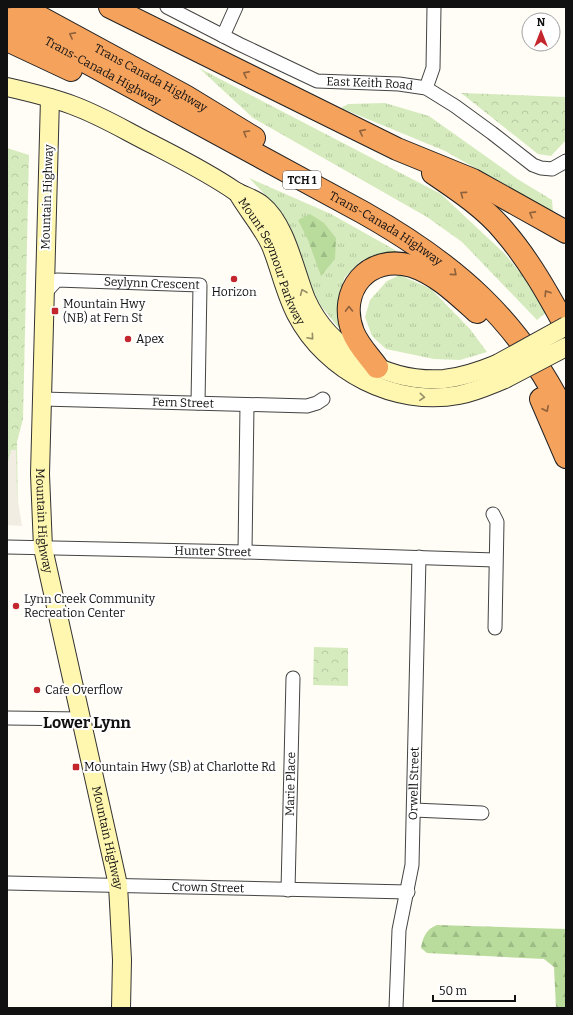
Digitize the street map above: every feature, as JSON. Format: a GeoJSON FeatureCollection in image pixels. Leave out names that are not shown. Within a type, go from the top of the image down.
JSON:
{"type":"FeatureCollection","features":[{"type":"Feature","properties":{"kind":"highway","name":"Trans Canada Highway"},"geometry":{"type":"LineString","coordinates":[[20,7],[185,96],[280,153]]}},
{"type":"Feature","properties":{"kind":"highway"},"geometry":{"type":"LineString","coordinates":[[110,7],[397,149],[473,180],[566,232]]}},
{"type":"Feature","properties":{"kind":"highway","name":"Trans-Canada Highway"},"geometry":{"type":"LineString","coordinates":[[7,19],[393,230],[444,264],[468,284],[500,316],[529,352],[544,374],[566,416]]}},
{"type":"Feature","properties":{"kind":"highway"},"geometry":{"type":"LineString","coordinates":[[7,40],[248,150]]}},
{"type":"Feature","properties":{"kind":"highway"},"geometry":{"type":"LineString","coordinates":[[397,149],[467,197],[503,230],[524,257],[566,326]]}},
{"type":"Feature","properties":{"kind":"highway","name":"Trans-Canada Highway"},"geometry":{"type":"LineString","coordinates":[[280,153],[400,218],[428,235],[477,273],[521,319],[540,343],[566,385]]}},
{"type":"Feature","properties":{"kind":"highway"},"geometry":{"type":"LineString","coordinates":[[377,367],[361,347],[353,333],[348,311],[350,293],[359,279],[377,267],[400,264],[424,271],[458,295],[479,314],[512,352],[539,394],[566,457]]}},
{"type":"Feature","properties":{"kind":"main road"},"geometry":{"type":"LineString","coordinates":[[7,87],[73,105],[209,173],[237,192]]}},
{"type":"Feature","properties":{"kind":"main road","name":"Mountain Highway"},"geometry":{"type":"LineString","coordinates":[[50,98],[40,474],[43,548],[118,885],[122,960],[121,1008]]}},
{"type":"Feature","properties":{"kind":"main road","name":"Mount Seymour Parkway"},"geometry":{"type":"LineString","coordinates":[[237,192],[263,205],[277,225],[289,248],[307,300],[326,332],[352,354],[377,367],[401,375],[432,379],[457,377],[501,372],[566,347]]}},
{"type":"Feature","properties":{"kind":"main road","name":"Mount Seymour Parkway"},"geometry":{"type":"LineString","coordinates":[[237,192],[271,246],[296,314],[306,331],[336,364],[354,377],[404,395],[432,397],[459,395],[471,392],[566,326]]}},
{"type":"Feature","properties":{"kind":"street","name":"East Keith Road"},"geometry":{"type":"LineString","coordinates":[[166,7],[223,36],[317,80],[399,84],[426,88],[486,128],[533,165],[546,169],[565,163]]}},
{"type":"Feature","properties":{"kind":"street"},"geometry":{"type":"LineString","coordinates":[[223,36],[236,7]]}},
{"type":"Feature","properties":{"kind":"street"},"geometry":{"type":"LineString","coordinates":[[426,88],[433,68],[434,7]]}},
{"type":"Feature","properties":{"kind":"street"},"geometry":{"type":"LineString","coordinates":[[44,294],[57,280],[45,266]]}},
{"type":"Feature","properties":{"kind":"street","name":"Seylynn Crescent"},"geometry":{"type":"LineString","coordinates":[[57,280],[200,286],[198,403]]}},
{"type":"Feature","properties":{"kind":"street","name":"Fern Street"},"geometry":{"type":"LineString","coordinates":[[42,399],[307,406],[317,403],[323,399]]}},
{"type":"Feature","properties":{"kind":"street"},"geometry":{"type":"LineString","coordinates":[[245,552],[247,405]]}},
{"type":"Feature","properties":{"kind":"street"},"geometry":{"type":"LineString","coordinates":[[493,514],[497,522],[495,560],[495,628]]}},
{"type":"Feature","properties":{"kind":"street","name":"Hunter Street"},"geometry":{"type":"LineString","coordinates":[[7,547],[245,552],[495,560]]}},
{"type":"Feature","properties":{"kind":"street","name":"Orwell Street"},"geometry":{"type":"LineString","coordinates":[[396,1008],[399,930],[408,892],[412,865],[419,557]]}},
{"type":"Feature","properties":{"kind":"street","name":"Marie Place"},"geometry":{"type":"LineString","coordinates":[[288,890],[293,678]]}},
{"type":"Feature","properties":{"kind":"street"},"geometry":{"type":"LineString","coordinates":[[7,718],[81,719]]}},
{"type":"Feature","properties":{"kind":"street"},"geometry":{"type":"LineString","coordinates":[[414,810],[482,813]]}},
{"type":"Feature","properties":{"kind":"street","name":"Crown Street"},"geometry":{"type":"LineString","coordinates":[[7,883],[408,892]]}},
{"type":"Feature","properties":{"kind":"green space"},"geometry":{"type":"Polygon","coordinates":[[[199,68],[441,194],[505,254],[550,309],[537,320],[462,242],[427,217],[253,118],[199,68]]]}},
{"type":"Feature","properties":{"kind":"green space"},"geometry":{"type":"Polygon","coordinates":[[[461,93],[566,97],[566,140],[551,156],[538,154],[461,93]]]}},
{"type":"Feature","properties":{"kind":"green space"},"geometry":{"type":"Polygon","coordinates":[[[385,103],[429,116],[519,180],[552,200],[553,212],[445,151],[341,108],[348,104],[385,103]]]}},
{"type":"Feature","properties":{"kind":"green space"},"geometry":{"type":"Polygon","coordinates":[[[7,148],[29,155],[23,419],[17,442],[18,523],[7,523],[7,148]]]}},
{"type":"Feature","properties":{"kind":"green space"},"geometry":{"type":"Polygon","coordinates":[[[249,178],[331,214],[411,259],[385,256],[362,260],[344,278],[342,300],[346,337],[321,306],[309,283],[284,224],[272,202],[249,178]]]}},
{"type":"Feature","properties":{"kind":"green space"},"geometry":{"type":"Polygon","coordinates":[[[310,214],[324,223],[336,238],[335,259],[321,276],[308,240],[298,220],[310,214]]]}},
{"type":"Feature","properties":{"kind":"green space"},"geometry":{"type":"Polygon","coordinates":[[[400,275],[431,289],[470,329],[487,352],[460,360],[434,359],[386,349],[372,336],[365,317],[370,300],[387,281],[400,275]]]}},
{"type":"Feature","properties":{"kind":"green space"},"geometry":{"type":"Polygon","coordinates":[[[314,647],[348,648],[348,686],[313,685],[314,647]]]}},
{"type":"Feature","properties":{"kind":"green space"},"geometry":{"type":"Polygon","coordinates":[[[437,925],[566,929],[566,1008],[556,1008],[554,967],[544,959],[427,953],[421,948],[423,940],[428,931],[437,925]]]}},
{"type":"Feature","properties":{"kind":"shaded area"},"geometry":{"type":"Polygon","coordinates":[[[11,450],[16,450],[17,495],[22,526],[7,525],[7,466],[11,450]]]}},
{"type":"Feature","properties":{"kind":"place","name":"Horizon"},"geometry":{"type":"Point","coordinates":[234,279]}},
{"type":"Feature","properties":{"kind":"place","name":"Mountain Hwy (NB) at Fern St"},"geometry":{"type":"Point","coordinates":[55,311]}},
{"type":"Feature","properties":{"kind":"place","name":"Apex"},"geometry":{"type":"Point","coordinates":[128,339]}},
{"type":"Feature","properties":{"kind":"place","name":"Lynn Creek Community Recreation Center"},"geometry":{"type":"Point","coordinates":[16,606]}},
{"type":"Feature","properties":{"kind":"place","name":"Cafe Overflow"},"geometry":{"type":"Point","coordinates":[37,690]}},
{"type":"Feature","properties":{"kind":"place","name":"Mountain Hwy (SB) at Charlotte Rd"},"geometry":{"type":"Point","coordinates":[76,767]}},
{"type":"Feature","properties":{"kind":"district","name":"Lower Lynn"},"geometry":{"type":"Point","coordinates":[87,722]}}]}
